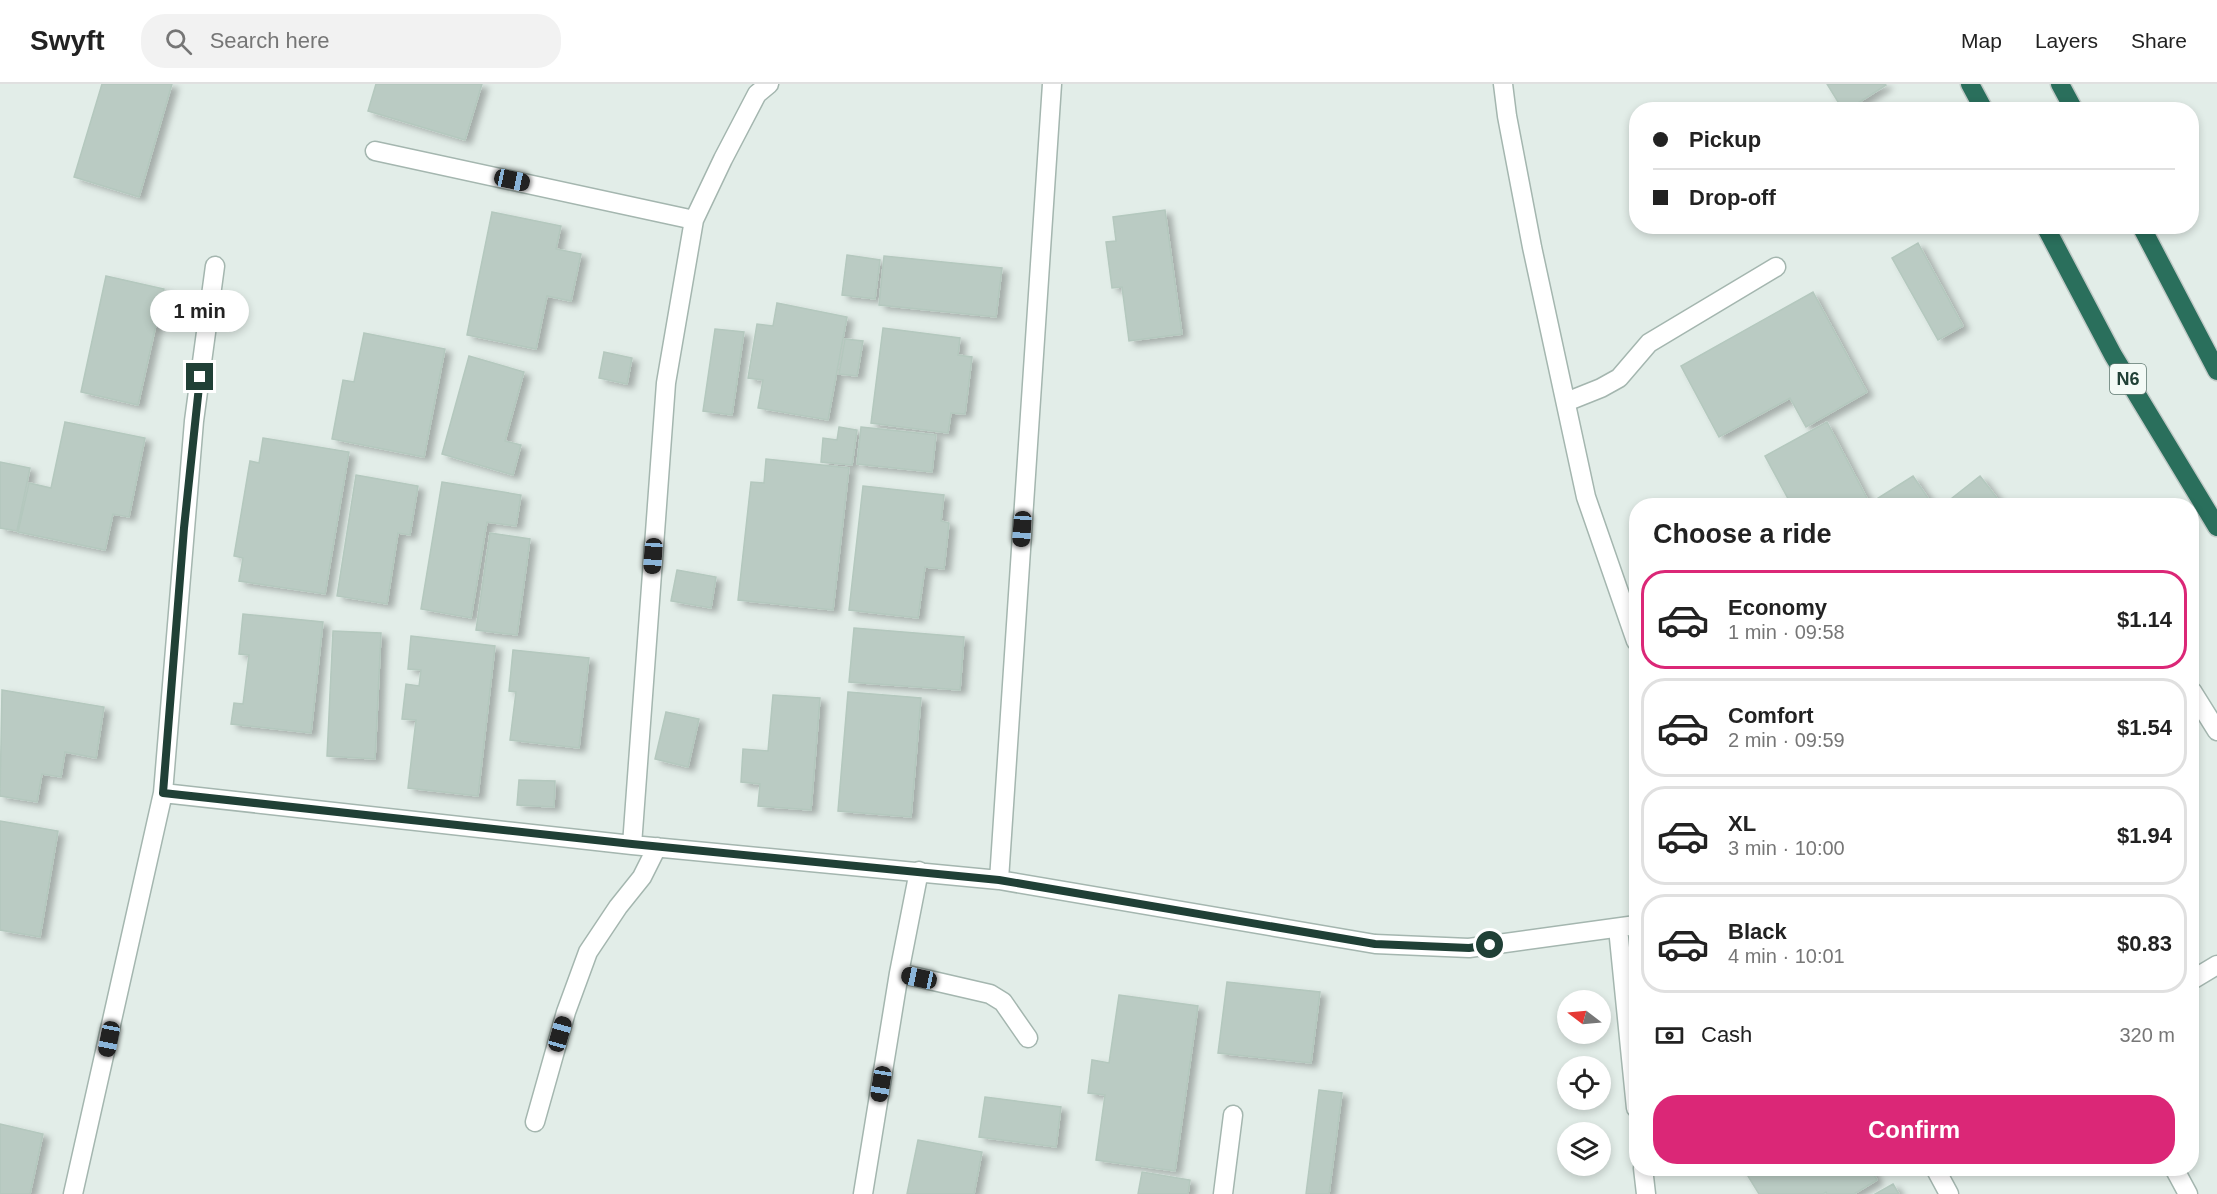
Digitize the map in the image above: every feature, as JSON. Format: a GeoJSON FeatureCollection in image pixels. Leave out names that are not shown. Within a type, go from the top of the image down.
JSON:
{"type":"FeatureCollection","features":[{"type":"Feature","properties":{"kind":"highway"},"geometry":{"type":"LineString","coordinates":[[1970,84],[1979,102]]}},
{"type":"Feature","properties":{"kind":"highway"},"geometry":{"type":"LineString","coordinates":[[2060,84],[2070,102]]}},
{"type":"Feature","properties":{"kind":"highway","name":"N6"},"geometry":{"type":"LineString","coordinates":[[2050,234],[2113,355],[2217,527]]}},
{"type":"Feature","properties":{"kind":"highway"},"geometry":{"type":"LineString","coordinates":[[2145,234],[2217,371]]}},
{"type":"Feature","properties":{"kind":"street"},"geometry":{"type":"LineString","coordinates":[[632,844],[666,383],[694,220],[757,94],[769,84]]}},
{"type":"Feature","properties":{"kind":"street"},"geometry":{"type":"LineString","coordinates":[[999,880],[1052,84]]}},
{"type":"Feature","properties":{"kind":"street"},"geometry":{"type":"LineString","coordinates":[[1503,84],[1532,247],[1586,497],[1629,621]]}},
{"type":"Feature","properties":{"kind":"street"},"geometry":{"type":"LineString","coordinates":[[375,151],[694,220]]}},
{"type":"Feature","properties":{"kind":"street"},"geometry":{"type":"LineString","coordinates":[[73,1194],[163,793],[192,445],[215,266]]}},
{"type":"Feature","properties":{"kind":"street"},"geometry":{"type":"LineString","coordinates":[[1566,402],[1619,378],[1649,343],[1776,267]]}},
{"type":"Feature","properties":{"kind":"street"},"geometry":{"type":"LineString","coordinates":[[2199,702],[2217,731]]}},
{"type":"Feature","properties":{"kind":"street"},"geometry":{"type":"LineString","coordinates":[[163,793],[657,847],[999,880],[1375,944],[1469,948],[1629,926]]}},
{"type":"Feature","properties":{"kind":"street"},"geometry":{"type":"LineString","coordinates":[[535,1122],[566,1012],[588,952],[618,907],[642,877],[657,847]]}},
{"type":"Feature","properties":{"kind":"street"},"geometry":{"type":"LineString","coordinates":[[863,1194],[899,973],[919,871]]}},
{"type":"Feature","properties":{"kind":"street"},"geometry":{"type":"LineString","coordinates":[[1618,928],[1629,1038]]}},
{"type":"Feature","properties":{"kind":"street"},"geometry":{"type":"LineString","coordinates":[[2199,976],[2217,965]]}},
{"type":"Feature","properties":{"kind":"street"},"geometry":{"type":"LineString","coordinates":[[899,973],[990,994],[1003,1002],[1028,1038]]}},
{"type":"Feature","properties":{"kind":"street"},"geometry":{"type":"LineString","coordinates":[[1223,1194],[1233,1115]]}},
{"type":"Feature","properties":{"kind":"street"},"geometry":{"type":"LineString","coordinates":[[1644,1176],[1646,1194]]}},
{"type":"Feature","properties":{"kind":"street"},"geometry":{"type":"LineString","coordinates":[[1939,1176],[1949,1194]]}},
{"type":"Feature","properties":{"kind":"street"},"geometry":{"type":"LineString","coordinates":[[2178,1176],[2188,1194]]}},
{"type":"Feature","properties":{"kind":"building"},"geometry":{"type":"Polygon","coordinates":[[[102,84],[172,84],[139,197],[74,177],[102,84]]]}},
{"type":"Feature","properties":{"kind":"building"},"geometry":{"type":"Polygon","coordinates":[[[376,84],[482,84],[465,140],[368,111],[376,84]]]}},
{"type":"Feature","properties":{"kind":"building"},"geometry":{"type":"Polygon","coordinates":[[[1827,84],[1886,85],[1859,102],[1838,102],[1827,84]]]}},
{"type":"Feature","properties":{"kind":"building"},"geometry":{"type":"Polygon","coordinates":[[[1165,210],[1182,334],[1129,341],[1122,287],[1112,288],[1106,242],[1116,241],[1113,217],[1165,210]]]}},
{"type":"Feature","properties":{"kind":"building"},"geometry":{"type":"Polygon","coordinates":[[[492,212],[561,226],[556,249],[581,254],[571,301],[547,296],[536,349],[467,335],[492,212]]]}},
{"type":"Feature","properties":{"kind":"building"},"geometry":{"type":"Polygon","coordinates":[[[1918,243],[1963,326],[1938,340],[1892,258],[1918,243]]]}},
{"type":"Feature","properties":{"kind":"building"},"geometry":{"type":"Polygon","coordinates":[[[847,255],[880,260],[875,299],[842,295],[847,255]]]}},
{"type":"Feature","properties":{"kind":"building"},"geometry":{"type":"Polygon","coordinates":[[[884,256],[1002,268],[996,317],[879,305],[884,256]]]}},
{"type":"Feature","properties":{"kind":"building"},"geometry":{"type":"Polygon","coordinates":[[[106,276],[164,289],[138,405],[81,392],[106,276]]]}},
{"type":"Feature","properties":{"kind":"building"},"geometry":{"type":"Polygon","coordinates":[[[1813,292],[1867,392],[1806,427],[1790,398],[1719,437],[1681,366],[1813,292]]]}},
{"type":"Feature","properties":{"kind":"building"},"geometry":{"type":"Polygon","coordinates":[[[777,303],[847,317],[828,420],[758,408],[763,380],[748,378],[757,324],[773,326],[777,303]]]}},
{"type":"Feature","properties":{"kind":"building"},"geometry":{"type":"Polygon","coordinates":[[[883,328],[960,338],[958,355],[972,357],[965,414],[951,413],[948,433],[871,423],[883,328]]]}},
{"type":"Feature","properties":{"kind":"building"},"geometry":{"type":"Polygon","coordinates":[[[715,329],[744,332],[732,415],[703,411],[715,329]]]}},
{"type":"Feature","properties":{"kind":"building"},"geometry":{"type":"Polygon","coordinates":[[[364,333],[445,349],[424,457],[332,439],[343,380],[354,382],[364,333]]]}},
{"type":"Feature","properties":{"kind":"building"},"geometry":{"type":"Polygon","coordinates":[[[845,339],[863,341],[857,376],[839,374],[845,339]]]}},
{"type":"Feature","properties":{"kind":"building"},"geometry":{"type":"Polygon","coordinates":[[[604,352],[632,358],[627,384],[599,378],[604,352]]]}},
{"type":"Feature","properties":{"kind":"building"},"geometry":{"type":"Polygon","coordinates":[[[469,356],[524,372],[505,441],[521,445],[513,475],[442,454],[469,356]]]}},
{"type":"Feature","properties":{"kind":"building"},"geometry":{"type":"Polygon","coordinates":[[[65,422],[145,438],[129,517],[113,514],[105,550],[18,532],[29,483],[51,488],[65,422]]]}},
{"type":"Feature","properties":{"kind":"building"},"geometry":{"type":"Polygon","coordinates":[[[1827,422],[1867,498],[1788,498],[1765,456],[1827,422]]]}},
{"type":"Feature","properties":{"kind":"building"},"geometry":{"type":"Polygon","coordinates":[[[839,427],[857,430],[852,465],[821,462],[823,438],[837,440],[839,427]]]}},
{"type":"Feature","properties":{"kind":"building"},"geometry":{"type":"Polygon","coordinates":[[[861,427],[936,435],[932,472],[857,464],[861,427]]]}},
{"type":"Feature","properties":{"kind":"building"},"geometry":{"type":"Polygon","coordinates":[[[263,438],[349,452],[325,594],[239,581],[243,558],[234,556],[250,461],[259,463],[263,438]]]}},
{"type":"Feature","properties":{"kind":"building"},"geometry":{"type":"Polygon","coordinates":[[[766,459],[849,468],[833,610],[738,600],[751,482],[764,483],[766,459]]]}},
{"type":"Feature","properties":{"kind":"building"},"geometry":{"type":"Polygon","coordinates":[[[0,462],[30,468],[17,531],[0,528],[0,462]]]}},
{"type":"Feature","properties":{"kind":"building"},"geometry":{"type":"Polygon","coordinates":[[[356,475],[418,486],[410,535],[398,533],[387,604],[337,596],[356,475]]]}},
{"type":"Feature","properties":{"kind":"building"},"geometry":{"type":"Polygon","coordinates":[[[1913,476],[1928,498],[1878,498],[1913,476]]]}},
{"type":"Feature","properties":{"kind":"building"},"geometry":{"type":"Polygon","coordinates":[[[1980,476],[1997,498],[1952,498],[1980,476]]]}},
{"type":"Feature","properties":{"kind":"building"},"geometry":{"type":"Polygon","coordinates":[[[442,482],[521,495],[516,526],[487,522],[471,618],[421,609],[442,482]]]}},
{"type":"Feature","properties":{"kind":"building"},"geometry":{"type":"Polygon","coordinates":[[[863,486],[944,495],[941,521],[949,523],[944,569],[925,567],[918,618],[849,610],[863,486]]]}},
{"type":"Feature","properties":{"kind":"building"},"geometry":{"type":"Polygon","coordinates":[[[490,533],[530,539],[517,635],[476,630],[490,533]]]}},
{"type":"Feature","properties":{"kind":"building"},"geometry":{"type":"Polygon","coordinates":[[[677,570],[716,577],[711,608],[671,601],[677,570]]]}},
{"type":"Feature","properties":{"kind":"building"},"geometry":{"type":"Polygon","coordinates":[[[243,614],[323,622],[311,733],[231,724],[234,703],[243,704],[249,655],[239,654],[243,614]]]}},
{"type":"Feature","properties":{"kind":"building"},"geometry":{"type":"Polygon","coordinates":[[[854,628],[964,637],[960,690],[849,682],[854,628]]]}},
{"type":"Feature","properties":{"kind":"building"},"geometry":{"type":"Polygon","coordinates":[[[333,631],[381,633],[375,759],[327,756],[333,631]]]}},
{"type":"Feature","properties":{"kind":"building"},"geometry":{"type":"Polygon","coordinates":[[[411,636],[495,646],[478,796],[408,788],[416,720],[402,719],[406,684],[419,686],[421,670],[408,669],[411,636]]]}},
{"type":"Feature","properties":{"kind":"building"},"geometry":{"type":"Polygon","coordinates":[[[513,650],[589,658],[579,748],[510,740],[516,692],[509,691],[513,650]]]}},
{"type":"Feature","properties":{"kind":"building"},"geometry":{"type":"Polygon","coordinates":[[[2,690],[104,707],[96,758],[65,752],[61,777],[42,774],[37,802],[0,796],[2,690]]]}},
{"type":"Feature","properties":{"kind":"building"},"geometry":{"type":"Polygon","coordinates":[[[848,692],[921,698],[911,817],[838,811],[848,692]]]}},
{"type":"Feature","properties":{"kind":"building"},"geometry":{"type":"Polygon","coordinates":[[[773,695],[820,698],[811,810],[758,806],[760,784],[741,782],[743,749],[768,751],[773,695]]]}},
{"type":"Feature","properties":{"kind":"building"},"geometry":{"type":"Polygon","coordinates":[[[666,712],[699,719],[688,767],[655,759],[666,712]]]}},
{"type":"Feature","properties":{"kind":"building"},"geometry":{"type":"Polygon","coordinates":[[[519,780],[555,781],[554,807],[517,805],[519,780]]]}},
{"type":"Feature","properties":{"kind":"building"},"geometry":{"type":"Polygon","coordinates":[[[0,821],[58,831],[40,937],[0,930],[0,821]]]}},
{"type":"Feature","properties":{"kind":"building"},"geometry":{"type":"Polygon","coordinates":[[[1227,982],[1320,992],[1311,1063],[1218,1053],[1227,982]]]}},
{"type":"Feature","properties":{"kind":"building"},"geometry":{"type":"Polygon","coordinates":[[[1119,995],[1198,1006],[1175,1171],[1096,1160],[1105,1095],[1088,1093],[1092,1060],[1109,1063],[1119,995]]]}},
{"type":"Feature","properties":{"kind":"building"},"geometry":{"type":"Polygon","coordinates":[[[1319,1090],[1342,1093],[1329,1194],[1306,1194],[1319,1090]]]}},
{"type":"Feature","properties":{"kind":"building"},"geometry":{"type":"Polygon","coordinates":[[[985,1097],[1061,1107],[1056,1147],[979,1137],[985,1097]]]}},
{"type":"Feature","properties":{"kind":"building"},"geometry":{"type":"Polygon","coordinates":[[[0,1124],[43,1134],[30,1194],[0,1194],[0,1124]]]}},
{"type":"Feature","properties":{"kind":"building"},"geometry":{"type":"Polygon","coordinates":[[[918,1140],[982,1152],[974,1194],[907,1194],[918,1140]]]}},
{"type":"Feature","properties":{"kind":"building"},"geometry":{"type":"Polygon","coordinates":[[[1142,1172],[1190,1180],[1188,1194],[1138,1194],[1142,1172]]]}},
{"type":"Feature","properties":{"kind":"building"},"geometry":{"type":"Polygon","coordinates":[[[1748,1176],[1875,1176],[1877,1180],[1854,1194],[1827,1194],[1826,1192],[1823,1194],[1759,1194],[1748,1176]]]}},
{"type":"Feature","properties":{"kind":"building"},"geometry":{"type":"Polygon","coordinates":[[[1893,1184],[1899,1194],[1875,1194],[1893,1184]]]}},
{"type":"Feature","properties":{"kind":"route"},"geometry":{"type":"LineString","coordinates":[[200,377],[184,528],[163,793],[632,844],[999,880],[1375,944],[1469,948],[1490,945]]}}]}
